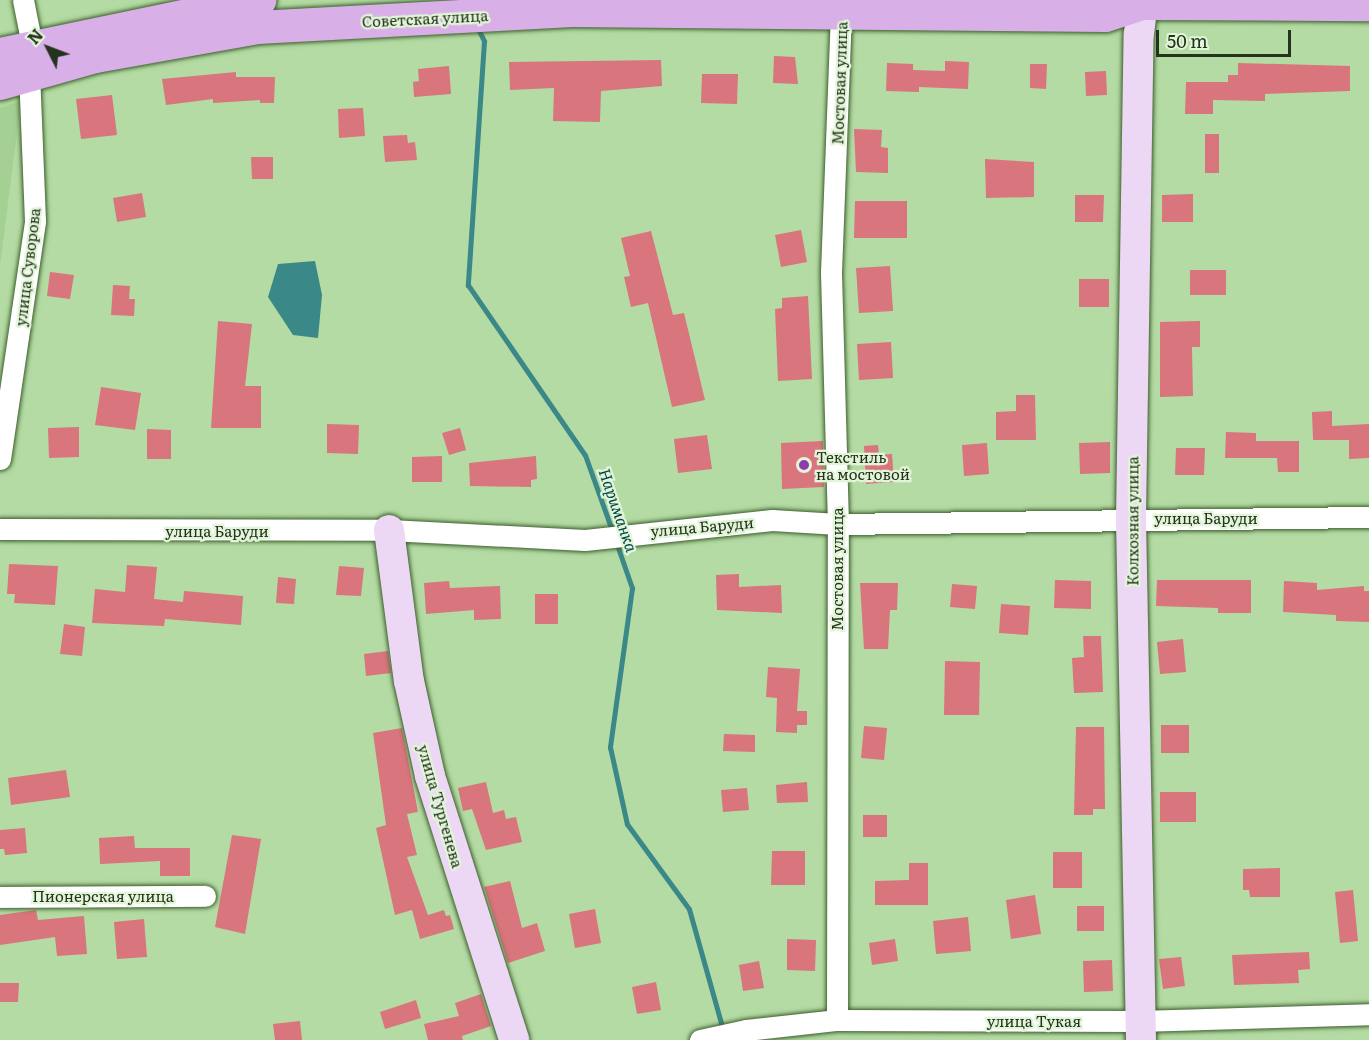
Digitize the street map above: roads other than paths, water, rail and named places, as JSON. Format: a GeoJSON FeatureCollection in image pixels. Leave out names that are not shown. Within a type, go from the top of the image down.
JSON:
{"type":"FeatureCollection","features":[{"type":"Feature","properties":{"kind":"main road","name":"Советская улица"},"geometry":{"type":"LineString","coordinates":[[0,54],[20,67],[95,56],[256,9],[841,11],[1105,15],[1140,1],[1369,4]]}},
{"type":"Feature","properties":{"kind":"street","name":"улица Суворова"},"geometry":{"type":"LineString","coordinates":[[0,459],[35,221],[20,67],[23,0]]}},
{"type":"Feature","properties":{"kind":"street","name":"Колхозная улица"},"geometry":{"type":"LineString","coordinates":[[1140,1],[1131,518],[1140,1031]]}},
{"type":"Feature","properties":{"kind":"street","name":"Мостовая улица"},"geometry":{"type":"LineString","coordinates":[[837,1020],[838,524],[831,272],[841,11]]}},
{"type":"Feature","properties":{"kind":"street","name":"улица Баруди"},"geometry":{"type":"LineString","coordinates":[[0,529],[389,530],[585,540],[644,531],[772,520],[838,524],[1131,518],[1369,517]]}},
{"type":"Feature","properties":{"kind":"street","name":"улица Тургенева"},"geometry":{"type":"LineString","coordinates":[[389,530],[409,681],[430,776],[514,1040]]}},
{"type":"Feature","properties":{"kind":"street","name":"Пионерская улица"},"geometry":{"type":"LineString","coordinates":[[0,897],[205,896]]}},
{"type":"Feature","properties":{"kind":"street","name":"улица Тукая"},"geometry":{"type":"LineString","coordinates":[[704,1039],[746,1030],[837,1020],[1140,1031],[1369,1014]]}},
{"type":"Feature","properties":{"kind":"water"},"geometry":{"type":"Polygon","coordinates":[[[315,261],[322,295],[318,338],[293,335],[268,297],[278,264],[315,261]]]}},
{"type":"Feature","properties":{"kind":"waterway","name":"Нариманка"},"geometry":{"type":"LineString","coordinates":[[476,25],[484,41],[468,285],[585,455],[613,533]]}},
{"type":"Feature","properties":{"kind":"waterway","name":"Нариманка"},"geometry":{"type":"LineString","coordinates":[[616,542],[632,588],[610,747],[627,824],[689,909],[723,1030]]}},
{"type":"Feature","properties":{"kind":"place","name":"Текстиль на мостовой"},"geometry":{"type":"Point","coordinates":[804,465]}}]}
